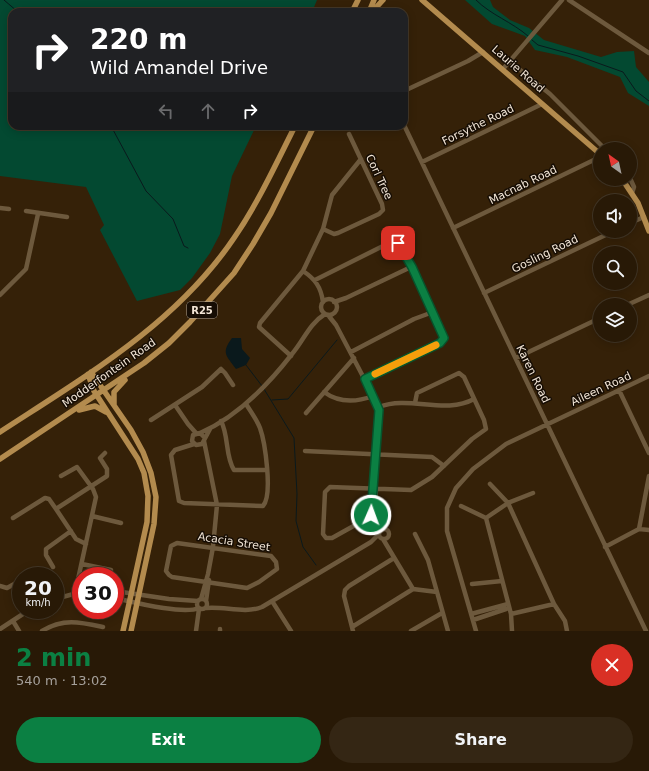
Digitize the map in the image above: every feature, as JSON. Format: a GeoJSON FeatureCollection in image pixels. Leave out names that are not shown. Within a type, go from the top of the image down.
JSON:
{"type":"FeatureCollection","features":[{"type":"Feature","properties":{"kind":"main road"},"geometry":{"type":"LineString","coordinates":[[376,8],[383,0]]}},
{"type":"Feature","properties":{"kind":"main road","name":"Laurie Road"},"geometry":{"type":"LineString","coordinates":[[422,0],[503,69],[593,149]]}},
{"type":"Feature","properties":{"kind":"main road","name":"Modderfontein Road"},"geometry":{"type":"LineString","coordinates":[[0,432],[129,346],[170,313],[215,264],[234,238],[254,206],[293,130]]}},
{"type":"Feature","properties":{"kind":"main road","name":"Modderfontein Road"},"geometry":{"type":"LineString","coordinates":[[0,459],[144,363],[169,343],[190,322],[234,273],[271,213],[312,130]]}},
{"type":"Feature","properties":{"kind":"main road"},"geometry":{"type":"LineString","coordinates":[[627,186],[644,217],[649,231]]}},
{"type":"Feature","properties":{"kind":"main road"},"geometry":{"type":"LineString","coordinates":[[114,407],[113,396],[115,389],[144,363]]}},
{"type":"Feature","properties":{"kind":"main road"},"geometry":{"type":"LineString","coordinates":[[89,373],[114,407],[143,452],[151,473],[156,497],[154,524],[131,631]]}},
{"type":"Feature","properties":{"kind":"main road"},"geometry":{"type":"LineString","coordinates":[[89,373],[97,395],[138,459],[144,473],[148,496],[147,522],[123,631]]}},
{"type":"Feature","properties":{"kind":"main road"},"geometry":{"type":"LineString","coordinates":[[29,440],[77,411],[90,406],[101,408],[113,420]]}},
{"type":"Feature","properties":{"kind":"street"},"geometry":{"type":"LineString","coordinates":[[503,69],[562,0]]}},
{"type":"Feature","properties":{"kind":"street"},"geometry":{"type":"LineString","coordinates":[[569,0],[649,54]]}},
{"type":"Feature","properties":{"kind":"street"},"geometry":{"type":"LineString","coordinates":[[408,89],[468,61],[483,52]]}},
{"type":"Feature","properties":{"kind":"street"},"geometry":{"type":"LineString","coordinates":[[510,61],[550,94],[598,142]]}},
{"type":"Feature","properties":{"kind":"street","name":"Forsythe Road"},"geometry":{"type":"LineString","coordinates":[[422,162],[542,104]]}},
{"type":"Feature","properties":{"kind":"street"},"geometry":{"type":"LineString","coordinates":[[575,132],[582,125]]}},
{"type":"Feature","properties":{"kind":"street","name":"Karen Road"},"geometry":{"type":"LineString","coordinates":[[406,130],[645,629]]}},
{"type":"Feature","properties":{"kind":"street","name":"Corl Tree"},"geometry":{"type":"LineString","coordinates":[[323,229],[334,234],[338,233],[379,214],[383,210],[349,134]]}},
{"type":"Feature","properties":{"kind":"street"},"geometry":{"type":"LineString","coordinates":[[291,356],[259,326],[303,270],[323,229],[332,194],[360,159]]}},
{"type":"Feature","properties":{"kind":"street","name":"Macnab Road"},"geometry":{"type":"LineString","coordinates":[[453,228],[593,159]]}},
{"type":"Feature","properties":{"kind":"street"},"geometry":{"type":"LineString","coordinates":[[632,193],[634,186]]}},
{"type":"Feature","properties":{"kind":"street"},"geometry":{"type":"LineString","coordinates":[[0,208],[9,209]]}},
{"type":"Feature","properties":{"kind":"street"},"geometry":{"type":"LineString","coordinates":[[26,211],[38,214],[67,217]]}},
{"type":"Feature","properties":{"kind":"street"},"geometry":{"type":"LineString","coordinates":[[0,295],[26,269],[38,214]]}},
{"type":"Feature","properties":{"kind":"street"},"geometry":{"type":"LineString","coordinates":[[637,220],[644,217]]}},
{"type":"Feature","properties":{"kind":"street","name":"Gosling Road"},"geometry":{"type":"LineString","coordinates":[[484,293],[599,238]]}},
{"type":"Feature","properties":{"kind":"street"},"geometry":{"type":"LineString","coordinates":[[315,280],[393,241],[396,241],[401,246],[412,267],[443,334],[443,341],[365,379]]}},
{"type":"Feature","properties":{"kind":"street"},"geometry":{"type":"LineString","coordinates":[[323,302],[334,303],[412,267]]}},
{"type":"Feature","properties":{"kind":"street"},"geometry":{"type":"LineString","coordinates":[[303,270],[315,280],[322,293],[334,303]]}},
{"type":"Feature","properties":{"kind":"street"},"geometry":{"type":"LineString","coordinates":[[184,447],[198,433],[211,428],[246,404],[291,356],[317,319],[323,302],[322,293]]}},
{"type":"Feature","properties":{"kind":"street"},"geometry":{"type":"LineString","coordinates":[[637,301],[649,295]]}},
{"type":"Feature","properties":{"kind":"street"},"geometry":{"type":"LineString","coordinates":[[334,303],[336,325]]}},
{"type":"Feature","properties":{"kind":"street"},"geometry":{"type":"LineString","coordinates":[[321,309],[336,325],[379,407],[373,514],[382,536],[413,589]]}},
{"type":"Feature","properties":{"kind":"street"},"geometry":{"type":"LineString","coordinates":[[351,352],[409,322],[433,312]]}},
{"type":"Feature","properties":{"kind":"street"},"geometry":{"type":"LineString","coordinates":[[317,319],[334,313]]}},
{"type":"Feature","properties":{"kind":"street"},"geometry":{"type":"LineString","coordinates":[[516,358],[593,321]]}},
{"type":"Feature","properties":{"kind":"street"},"geometry":{"type":"LineString","coordinates":[[306,413],[354,358]]}},
{"type":"Feature","properties":{"kind":"street"},"geometry":{"type":"LineString","coordinates":[[151,420],[202,386],[221,369],[233,385]]}},
{"type":"Feature","properties":{"kind":"street"},"geometry":{"type":"LineString","coordinates":[[373,514],[332,538],[326,538],[323,534],[325,492],[328,488],[332,486],[411,490],[432,477],[472,439],[486,429],[486,424],[464,377],[459,373],[417,393],[415,403]]}},
{"type":"Feature","properties":{"kind":"street","name":"Aileen Road"},"geometry":{"type":"LineString","coordinates":[[476,631],[447,531],[446,519],[453,493],[464,477],[489,456],[516,439],[649,376]]}},
{"type":"Feature","properties":{"kind":"street"},"geometry":{"type":"LineString","coordinates":[[619,390],[649,453]]}},
{"type":"Feature","properties":{"kind":"street"},"geometry":{"type":"LineString","coordinates":[[324,392],[332,398],[352,400],[359,400],[373,396]]}},
{"type":"Feature","properties":{"kind":"street"},"geometry":{"type":"LineString","coordinates":[[379,407],[394,402],[458,406],[474,399]]}},
{"type":"Feature","properties":{"kind":"street"},"geometry":{"type":"LineString","coordinates":[[175,404],[188,424],[204,439],[217,505],[213,547],[202,608],[196,631]]}},
{"type":"Feature","properties":{"kind":"street"},"geometry":{"type":"LineString","coordinates":[[206,455],[200,445],[194,444],[184,447],[171,455],[177,498],[184,503],[263,506],[267,500],[267,470],[261,430],[246,404]]}},
{"type":"Feature","properties":{"kind":"street"},"geometry":{"type":"LineString","coordinates":[[221,421],[225,429],[231,462],[234,470],[267,470]]}},
{"type":"Feature","properties":{"kind":"street"},"geometry":{"type":"LineString","coordinates":[[188,424],[194,444]]}},
{"type":"Feature","properties":{"kind":"street"},"geometry":{"type":"LineString","coordinates":[[200,445],[211,428]]}},
{"type":"Feature","properties":{"kind":"street"},"geometry":{"type":"LineString","coordinates":[[305,451],[432,457],[444,466]]}},
{"type":"Feature","properties":{"kind":"street"},"geometry":{"type":"LineString","coordinates":[[56,510],[108,474],[107,469],[100,458],[105,453]]}},
{"type":"Feature","properties":{"kind":"street"},"geometry":{"type":"LineString","coordinates":[[61,476],[77,467],[91,486],[96,497],[81,567]]}},
{"type":"Feature","properties":{"kind":"street"},"geometry":{"type":"LineString","coordinates":[[639,529],[649,476]]}},
{"type":"Feature","properties":{"kind":"street"},"geometry":{"type":"LineString","coordinates":[[490,484],[508,503],[554,604],[565,621],[567,631]]}},
{"type":"Feature","properties":{"kind":"street"},"geometry":{"type":"LineString","coordinates":[[486,518],[508,503],[533,493]]}},
{"type":"Feature","properties":{"kind":"street"},"geometry":{"type":"LineString","coordinates":[[13,518],[46,498],[78,541],[86,544]]}},
{"type":"Feature","properties":{"kind":"street"},"geometry":{"type":"LineString","coordinates":[[461,506],[486,518]]}},
{"type":"Feature","properties":{"kind":"street"},"geometry":{"type":"LineString","coordinates":[[124,601],[136,604],[187,610],[217,607],[254,610],[272,601],[388,532],[373,514]]}},
{"type":"Feature","properties":{"kind":"street"},"geometry":{"type":"LineString","coordinates":[[92,516],[121,523]]}},
{"type":"Feature","properties":{"kind":"street"},"geometry":{"type":"LineString","coordinates":[[486,518],[511,614],[512,631]]}},
{"type":"Feature","properties":{"kind":"street"},"geometry":{"type":"LineString","coordinates":[[382,536],[384,529]]}},
{"type":"Feature","properties":{"kind":"street"},"geometry":{"type":"LineString","coordinates":[[605,547],[639,529],[649,530]]}},
{"type":"Feature","properties":{"kind":"street"},"geometry":{"type":"LineString","coordinates":[[53,566],[46,555],[46,549],[71,531]]}},
{"type":"Feature","properties":{"kind":"street"},"geometry":{"type":"LineString","coordinates":[[415,534],[428,560],[448,631]]}},
{"type":"Feature","properties":{"kind":"street","name":"Acacia Street"},"geometry":{"type":"LineString","coordinates":[[177,543],[213,547],[271,556],[278,566],[274,573],[246,588],[169,575],[166,571],[171,546],[177,543]]}},
{"type":"Feature","properties":{"kind":"street"},"geometry":{"type":"LineString","coordinates":[[394,558],[346,588],[344,596],[352,629],[413,589],[437,592]]}},
{"type":"Feature","properties":{"kind":"street"},"geometry":{"type":"LineString","coordinates":[[82,564],[96,567]]}},
{"type":"Feature","properties":{"kind":"street"},"geometry":{"type":"LineString","coordinates":[[472,584],[502,581]]}},
{"type":"Feature","properties":{"kind":"street"},"geometry":{"type":"LineString","coordinates":[[0,586],[7,588],[12,585]]}},
{"type":"Feature","properties":{"kind":"street"},"geometry":{"type":"LineString","coordinates":[[124,593],[138,596],[203,601],[217,607]]}},
{"type":"Feature","properties":{"kind":"street"},"geometry":{"type":"LineString","coordinates":[[202,608],[197,606],[203,601]]}},
{"type":"Feature","properties":{"kind":"street"},"geometry":{"type":"LineString","coordinates":[[272,601],[292,631]]}},
{"type":"Feature","properties":{"kind":"street"},"geometry":{"type":"LineString","coordinates":[[511,614],[554,604]]}},
{"type":"Feature","properties":{"kind":"street"},"geometry":{"type":"LineString","coordinates":[[471,614],[509,606]]}},
{"type":"Feature","properties":{"kind":"street"},"geometry":{"type":"LineString","coordinates":[[473,620],[509,606]]}},
{"type":"Feature","properties":{"kind":"street"},"geometry":{"type":"LineString","coordinates":[[187,610],[198,621]]}},
{"type":"Feature","properties":{"kind":"street"},"geometry":{"type":"LineString","coordinates":[[412,631],[442,613]]}},
{"type":"Feature","properties":{"kind":"street"},"geometry":{"type":"LineString","coordinates":[[0,629],[16,619]]}},
{"type":"Feature","properties":{"kind":"street"},"geometry":{"type":"LineString","coordinates":[[13,621],[19,631]]}},
{"type":"Feature","properties":{"kind":"street"},"geometry":{"type":"LineString","coordinates":[[42,631],[52,625],[67,621],[103,627]]}},
{"type":"Feature","properties":{"kind":"street"},"geometry":{"type":"LineString","coordinates":[[645,629],[649,624]]}},
{"type":"Feature","properties":{"kind":"green space"},"geometry":{"type":"Polygon","coordinates":[[[0,0],[317,0],[314,8],[8,8],[8,130],[254,130],[232,176],[220,234],[210,253],[192,278],[180,290],[137,301],[100,230],[104,225],[86,187],[0,176],[0,0]]]}},
{"type":"Feature","properties":{"kind":"green space"},"geometry":{"type":"Polygon","coordinates":[[[465,0],[490,0],[493,7],[510,20],[529,28],[544,40],[601,57],[617,52],[634,51],[636,67],[649,82],[649,106],[628,93],[620,77],[567,57],[535,50],[525,36],[492,24],[465,0]]]}},
{"type":"Feature","properties":{"kind":"shaded area"},"geometry":{"type":"Polygon","coordinates":[[[232,338],[241,338],[242,349],[250,358],[246,365],[236,369],[226,354],[227,347],[232,338]]]}},
{"type":"Feature","properties":{"kind":"waterway"},"geometry":{"type":"LineString","coordinates":[[4,0],[13,8]]}},
{"type":"Feature","properties":{"kind":"waterway"},"geometry":{"type":"LineString","coordinates":[[476,0],[488,10],[528,36]]}},
{"type":"Feature","properties":{"kind":"waterway"},"geometry":{"type":"LineString","coordinates":[[532,40],[538,45],[578,56],[623,72],[636,91],[649,101]]}},
{"type":"Feature","properties":{"kind":"waterway"},"geometry":{"type":"LineString","coordinates":[[113,130],[146,191],[173,219],[184,246],[188,248]]}},
{"type":"Feature","properties":{"kind":"waterway"},"geometry":{"type":"LineString","coordinates":[[272,400],[288,399],[337,340]]}},
{"type":"Feature","properties":{"kind":"waterway"},"geometry":{"type":"LineString","coordinates":[[246,365],[262,386]]}},
{"type":"Feature","properties":{"kind":"waterway"},"geometry":{"type":"LineString","coordinates":[[264,389],[294,438],[297,494],[296,521],[303,547],[316,565]]}},
{"type":"Feature","properties":{"kind":"slow traffic"},"geometry":{"type":"LineString","coordinates":[[375,374],[436,345]]}},
{"type":"Feature","properties":{"kind":"route"},"geometry":{"type":"LineString","coordinates":[[371,515],[371,497],[374,482],[379,407],[365,379],[440,343],[444,338],[412,267],[398,243]]}}]}
